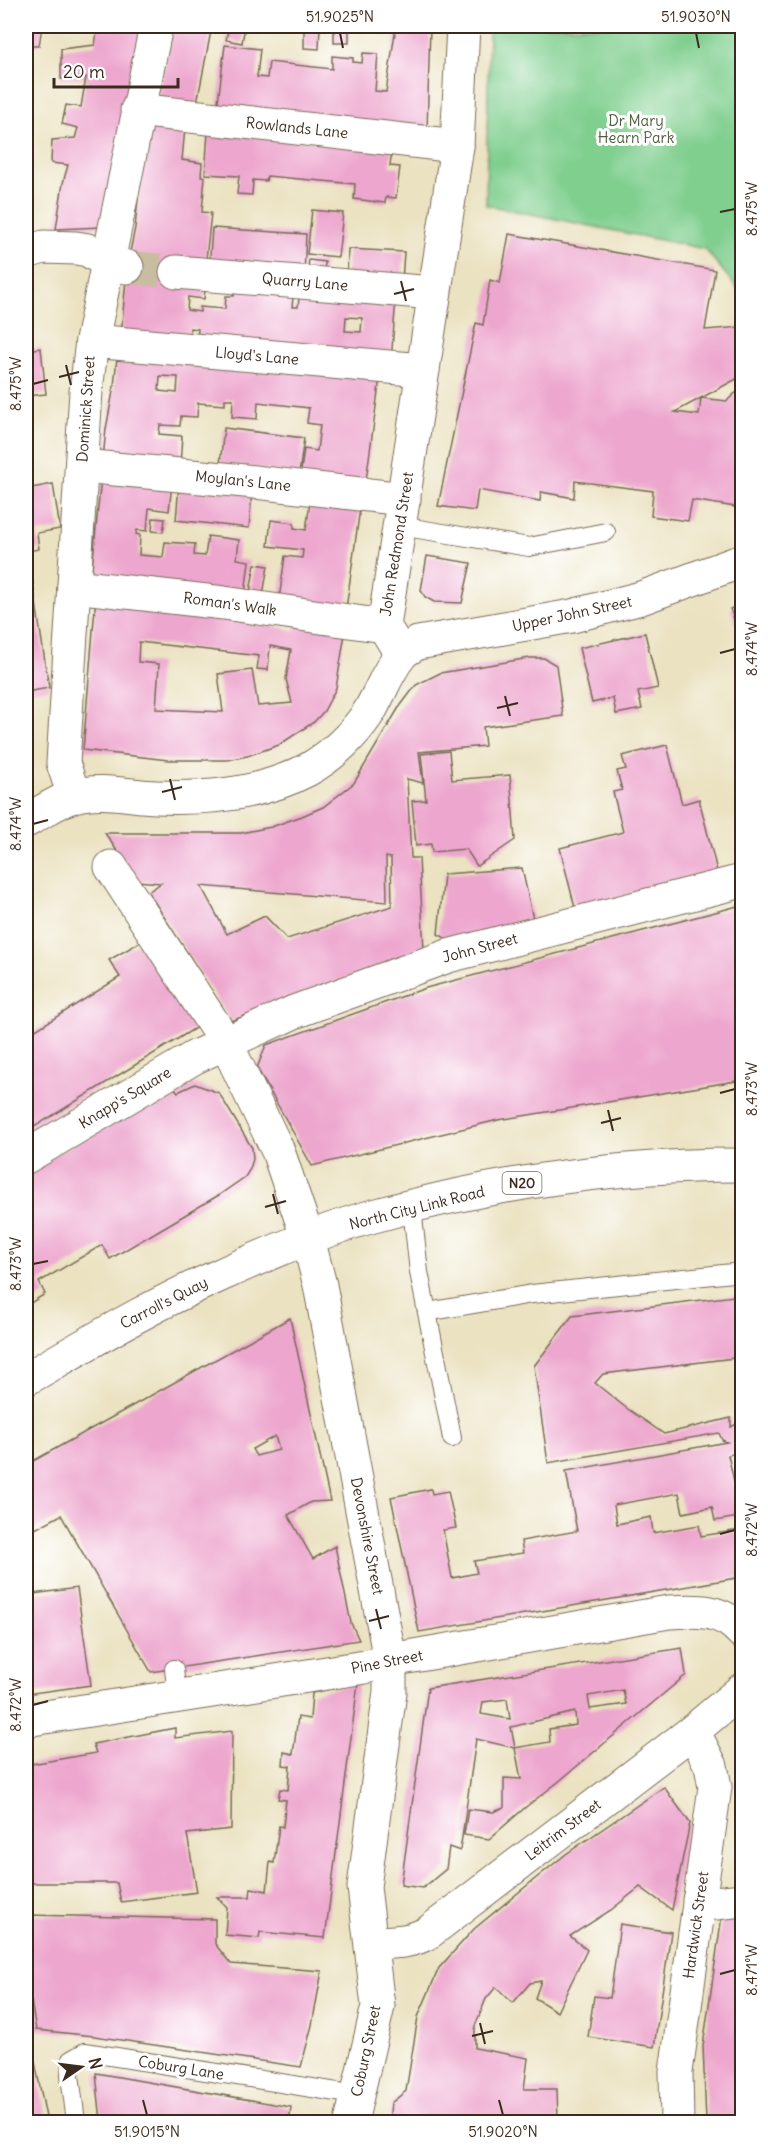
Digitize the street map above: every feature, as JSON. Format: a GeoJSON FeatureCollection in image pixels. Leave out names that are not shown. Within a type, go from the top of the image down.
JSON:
{"type":"FeatureCollection","features":[{"type":"Feature","properties":{"kind":"main road","name":"Dominick Street"},"geometry":{"type":"LineString","coordinates":[[74,796],[63,763],[86,391],[92,341],[118,265],[137,110],[156,26]]}},
{"type":"Feature","properties":{"kind":"main road","name":"John Redmond Street"},"geometry":{"type":"LineString","coordinates":[[400,654],[384,626],[457,146],[463,26]]}},
{"type":"Feature","properties":{"kind":"main road","name":"Rowlands Lane"},"geometry":{"type":"LineString","coordinates":[[137,110],[457,146]]}},
{"type":"Feature","properties":{"kind":"main road"},"geometry":{"type":"LineString","coordinates":[[26,252],[44,247],[76,248],[88,250],[118,265]]}},
{"type":"Feature","properties":{"kind":"main road","name":"Quarry Lane"},"geometry":{"type":"LineString","coordinates":[[176,272],[434,292]]}},
{"type":"Feature","properties":{"kind":"main road","name":"Lloyd's Lane"},"geometry":{"type":"LineString","coordinates":[[92,341],[423,370]]}},
{"type":"Feature","properties":{"kind":"main road","name":"Moylan's Lane"},"geometry":{"type":"LineString","coordinates":[[82,466],[256,482],[402,513]]}},
{"type":"Feature","properties":{"kind":"main road","name":"Upper John Street"},"geometry":{"type":"LineString","coordinates":[[400,654],[418,643],[429,640],[572,616],[642,598],[742,561]]}},
{"type":"Feature","properties":{"kind":"main road","name":"Roman's Walk"},"geometry":{"type":"LineString","coordinates":[[74,586],[224,603],[384,626]]}},
{"type":"Feature","properties":{"kind":"main road"},"geometry":{"type":"LineString","coordinates":[[26,821],[74,796],[103,793],[158,797],[231,794],[280,781],[307,770],[354,732],[369,712],[400,654]]}},
{"type":"Feature","properties":{"kind":"main road","name":"Devonshire Street"},"geometry":{"type":"LineString","coordinates":[[111,867],[226,1043],[278,1151],[308,1239],[320,1285],[390,1660],[390,1692],[364,1887],[371,1942]]}},
{"type":"Feature","properties":{"kind":"main road","name":"John Street"},"geometry":{"type":"LineString","coordinates":[[226,1043],[294,1012],[448,956],[742,880]]}},
{"type":"Feature","properties":{"kind":"main road","name":"Knapp's Square"},"geometry":{"type":"LineString","coordinates":[[26,1157],[195,1057],[226,1043]]}},
{"type":"Feature","properties":{"kind":"main road","name":"North City Link Road"},"geometry":{"type":"LineString","coordinates":[[308,1239],[369,1218],[518,1183],[602,1171],[687,1165],[742,1165]]}},
{"type":"Feature","properties":{"kind":"main road","name":"Carroll's Quay"},"geometry":{"type":"LineString","coordinates":[[26,1379],[130,1319],[212,1278],[308,1239]]}},
{"type":"Feature","properties":{"kind":"main road","name":"Pine Street"},"geometry":{"type":"LineString","coordinates":[[26,1720],[175,1682],[365,1667],[390,1660],[669,1612],[694,1610],[717,1613],[735,1623],[742,1632]]}},
{"type":"Feature","properties":{"kind":"main road","name":"Leitrim Street"},"geometry":{"type":"LineString","coordinates":[[371,1942],[407,1941],[429,1932],[693,1731],[742,1690]]}},
{"type":"Feature","properties":{"kind":"main road","name":"Hardwick Street"},"geometry":{"type":"LineString","coordinates":[[677,2122],[676,2072],[715,1787],[711,1766],[693,1731]]}},
{"type":"Feature","properties":{"kind":"main road"},"geometry":{"type":"LineString","coordinates":[[699,1900],[716,1903],[742,1900]]}},
{"type":"Feature","properties":{"kind":"main road","name":"Coburg Street"},"geometry":{"type":"LineString","coordinates":[[354,2109],[378,2006],[371,1942]]}},
{"type":"Feature","properties":{"kind":"lane"},"geometry":{"type":"LineString","coordinates":[[402,513],[529,547],[606,532]]}},
{"type":"Feature","properties":{"kind":"lane"},"geometry":{"type":"LineString","coordinates":[[412,1208],[418,1272],[452,1437]]}},
{"type":"Feature","properties":{"kind":"lane"},"geometry":{"type":"LineString","coordinates":[[427,1312],[531,1294],[742,1272]]}},
{"type":"Feature","properties":{"kind":"lane","name":"Coburg Lane"},"geometry":{"type":"LineString","coordinates":[[76,2122],[70,2075],[71,2060],[85,2052],[354,2109]]}},
{"type":"Feature","properties":{"kind":"green space","name":"Dr Mary Hearn Park"},"geometry":{"type":"Polygon","coordinates":[[[489,26],[742,26],[742,294],[705,249],[486,205],[489,26]]]}},
{"type":"Feature","properties":{"kind":"building"},"geometry":{"type":"Polygon","coordinates":[[[26,26],[42,26],[39,46],[26,46],[26,26]]]}},
{"type":"Feature","properties":{"kind":"building"},"geometry":{"type":"Polygon","coordinates":[[[98,26],[141,26],[102,227],[56,229],[68,165],[51,163],[52,140],[75,138],[78,128],[62,124],[66,105],[81,107],[86,77],[61,79],[61,49],[95,45],[98,26]]]}},
{"type":"Feature","properties":{"kind":"building"},"geometry":{"type":"Polygon","coordinates":[[[172,26],[212,26],[196,108],[157,105],[172,26]]]}},
{"type":"Feature","properties":{"kind":"building"},"geometry":{"type":"Polygon","coordinates":[[[229,26],[245,26],[242,43],[226,40],[229,26]]]}},
{"type":"Feature","properties":{"kind":"building"},"geometry":{"type":"Polygon","coordinates":[[[304,26],[320,26],[319,49],[304,48],[304,26]]]}},
{"type":"Feature","properties":{"kind":"building"},"geometry":{"type":"Polygon","coordinates":[[[334,26],[349,26],[349,43],[334,43],[334,26]]]}},
{"type":"Feature","properties":{"kind":"building"},"geometry":{"type":"Polygon","coordinates":[[[396,26],[430,26],[427,131],[217,110],[225,45],[260,49],[257,77],[267,78],[269,62],[332,69],[332,56],[353,58],[353,62],[362,63],[363,53],[378,54],[375,91],[386,92],[396,26]]]}},
{"type":"Feature","properties":{"kind":"building"},"geometry":{"type":"Polygon","coordinates":[[[146,123],[185,128],[182,160],[202,163],[201,176],[205,177],[202,212],[211,213],[204,299],[188,297],[187,310],[200,312],[200,307],[225,309],[226,296],[234,296],[236,283],[294,288],[292,307],[298,307],[300,289],[396,298],[391,362],[197,344],[198,329],[190,328],[189,342],[121,335],[127,267],[135,228],[146,123]],[[346,317],[345,331],[361,332],[362,318],[346,317]]]}},
{"type":"Feature","properties":{"kind":"building"},"geometry":{"type":"Polygon","coordinates":[[[208,132],[392,149],[390,166],[400,167],[396,198],[386,197],[385,203],[354,199],[355,184],[267,176],[266,181],[253,180],[252,195],[237,194],[239,176],[205,174],[208,132]]]}},
{"type":"Feature","properties":{"kind":"building"},"geometry":{"type":"Polygon","coordinates":[[[312,210],[343,213],[338,257],[307,254],[312,210]]]}},
{"type":"Feature","properties":{"kind":"building"},"geometry":{"type":"Polygon","coordinates":[[[212,228],[306,234],[304,275],[209,270],[212,228]]]}},
{"type":"Feature","properties":{"kind":"building"},"geometry":{"type":"Polygon","coordinates":[[[509,234],[715,270],[705,330],[742,327],[742,376],[701,398],[727,401],[742,389],[742,508],[692,500],[688,521],[651,516],[653,491],[575,481],[574,498],[541,492],[540,501],[478,490],[475,511],[438,506],[476,323],[483,325],[490,280],[500,283],[509,234]],[[701,398],[675,412],[699,415],[701,398]]]}},
{"type":"Feature","properties":{"kind":"building"},"geometry":{"type":"Polygon","coordinates":[[[348,249],[404,252],[402,282],[347,279],[348,249]]]}},
{"type":"Feature","properties":{"kind":"building"},"geometry":{"type":"Polygon","coordinates":[[[309,260],[325,262],[324,273],[307,272],[309,260]]]}},
{"type":"Feature","properties":{"kind":"building"},"geometry":{"type":"Polygon","coordinates":[[[41,348],[46,394],[26,396],[26,350],[41,348]]]}},
{"type":"Feature","properties":{"kind":"building"},"geometry":{"type":"Polygon","coordinates":[[[118,348],[380,377],[365,488],[300,478],[304,449],[317,451],[320,425],[307,423],[309,408],[258,402],[257,419],[232,417],[233,399],[225,399],[225,405],[198,403],[197,417],[181,416],[180,426],[160,425],[159,434],[182,436],[180,466],[103,459],[118,348]],[[160,376],[159,391],[177,393],[178,377],[160,376]]]}},
{"type":"Feature","properties":{"kind":"building"},"geometry":{"type":"Polygon","coordinates":[[[224,428],[304,438],[299,474],[220,464],[224,428]]]}},
{"type":"Feature","properties":{"kind":"building"},"geometry":{"type":"Polygon","coordinates":[[[101,477],[172,484],[169,511],[149,508],[147,531],[137,530],[136,534],[140,535],[139,555],[163,557],[165,542],[195,544],[194,555],[205,556],[208,536],[239,540],[237,559],[249,561],[245,594],[91,579],[101,477]]]}},
{"type":"Feature","properties":{"kind":"building"},"geometry":{"type":"Polygon","coordinates":[[[53,484],[60,529],[37,533],[39,549],[28,551],[49,688],[26,692],[26,489],[53,484]]]}},
{"type":"Feature","properties":{"kind":"building"},"geometry":{"type":"Polygon","coordinates":[[[179,485],[252,493],[249,528],[176,520],[179,485]]]}},
{"type":"Feature","properties":{"kind":"building"},"geometry":{"type":"Polygon","coordinates":[[[311,495],[361,501],[346,609],[279,600],[285,556],[302,558],[303,550],[268,546],[271,520],[294,523],[294,528],[306,530],[311,495]]]}},
{"type":"Feature","properties":{"kind":"building"},"geometry":{"type":"Polygon","coordinates":[[[153,518],[165,519],[163,532],[152,531],[153,518]]]}},
{"type":"Feature","properties":{"kind":"building"},"geometry":{"type":"Polygon","coordinates":[[[427,556],[471,563],[462,603],[434,602],[425,597],[421,590],[427,556]]]}},
{"type":"Feature","properties":{"kind":"building"},"geometry":{"type":"Polygon","coordinates":[[[255,564],[268,566],[263,595],[250,592],[255,564]]]}},
{"type":"Feature","properties":{"kind":"building"},"geometry":{"type":"Polygon","coordinates":[[[96,595],[295,630],[296,620],[346,628],[336,688],[324,711],[314,722],[279,745],[228,760],[168,760],[83,750],[96,595]],[[139,642],[138,662],[159,664],[156,709],[223,712],[218,674],[252,670],[258,706],[292,703],[286,679],[291,650],[270,646],[268,670],[257,669],[259,656],[139,642]]]}},
{"type":"Feature","properties":{"kind":"building"},"geometry":{"type":"Polygon","coordinates":[[[742,604],[742,639],[730,609],[742,604]]]}},
{"type":"Feature","properties":{"kind":"building"},"geometry":{"type":"Polygon","coordinates":[[[645,633],[658,688],[638,692],[642,709],[616,714],[613,698],[592,703],[579,648],[645,633]]]}},
{"type":"Feature","properties":{"kind":"building"},"geometry":{"type":"Polygon","coordinates":[[[530,658],[544,658],[556,665],[563,716],[483,727],[485,746],[419,752],[423,783],[407,779],[411,858],[419,858],[424,950],[231,1021],[148,892],[161,883],[137,881],[105,833],[241,833],[271,827],[323,807],[354,783],[398,709],[416,685],[440,673],[530,658]],[[386,857],[387,902],[201,886],[227,934],[265,916],[287,939],[392,906],[391,858],[386,857]]]}},
{"type":"Feature","properties":{"kind":"building"},"geometry":{"type":"Polygon","coordinates":[[[667,745],[682,804],[699,799],[717,871],[575,908],[560,848],[623,832],[613,792],[622,790],[617,771],[626,769],[622,756],[667,745]]]}},
{"type":"Feature","properties":{"kind":"building"},"geometry":{"type":"Polygon","coordinates":[[[449,751],[452,780],[510,775],[515,840],[477,866],[466,849],[432,852],[431,844],[416,846],[412,801],[426,800],[421,754],[449,751]]]}},
{"type":"Feature","properties":{"kind":"building"},"geometry":{"type":"Polygon","coordinates":[[[522,868],[533,919],[452,942],[438,934],[444,874],[522,868]]]}},
{"type":"Feature","properties":{"kind":"building"},"geometry":{"type":"Polygon","coordinates":[[[738,906],[742,923],[742,1080],[498,1120],[312,1166],[257,1068],[266,1045],[426,988],[738,906]]]}},
{"type":"Feature","properties":{"kind":"building"},"geometry":{"type":"Polygon","coordinates":[[[142,941],[202,1024],[26,1132],[26,1036],[120,977],[109,960],[142,941]]]}},
{"type":"Feature","properties":{"kind":"building"},"geometry":{"type":"Polygon","coordinates":[[[195,1084],[219,1093],[252,1148],[253,1159],[245,1177],[219,1195],[110,1259],[102,1245],[39,1282],[45,1294],[26,1306],[26,1172],[172,1085],[178,1092],[195,1084]]]}},
{"type":"Feature","properties":{"kind":"building"},"geometry":{"type":"Polygon","coordinates":[[[742,1295],[742,1357],[603,1374],[595,1383],[664,1434],[731,1418],[731,1427],[742,1421],[742,1452],[728,1455],[736,1490],[742,1488],[742,1577],[419,1632],[391,1497],[431,1489],[432,1494],[448,1491],[456,1528],[443,1530],[452,1578],[477,1573],[474,1561],[523,1553],[521,1541],[577,1531],[566,1471],[727,1442],[722,1440],[719,1433],[548,1463],[534,1366],[572,1316],[742,1295]],[[679,1493],[614,1505],[617,1524],[651,1517],[653,1533],[699,1525],[701,1536],[740,1530],[738,1517],[715,1521],[712,1507],[683,1513],[679,1493]]]}},
{"type":"Feature","properties":{"kind":"building"},"geometry":{"type":"Polygon","coordinates":[[[290,1318],[330,1501],[311,1502],[288,1515],[313,1559],[335,1546],[351,1623],[359,1640],[151,1672],[61,1515],[26,1534],[26,1465],[290,1318]],[[275,1436],[252,1449],[256,1456],[279,1450],[275,1436]]]}},
{"type":"Feature","properties":{"kind":"building"},"geometry":{"type":"Polygon","coordinates":[[[77,1588],[91,1685],[26,1694],[26,1595],[77,1588]]]}},
{"type":"Feature","properties":{"kind":"building"},"geometry":{"type":"Polygon","coordinates":[[[682,1648],[686,1675],[489,1839],[464,1835],[468,1809],[493,1812],[504,1808],[504,1778],[521,1779],[515,1748],[476,1739],[460,1851],[449,1847],[446,1869],[423,1888],[401,1885],[428,1688],[682,1648]],[[623,1690],[588,1696],[590,1709],[626,1704],[623,1690]],[[507,1699],[483,1702],[481,1714],[510,1719],[507,1699]],[[575,1712],[511,1727],[515,1748],[550,1742],[549,1729],[576,1725],[575,1712]]]}},
{"type":"Feature","properties":{"kind":"building"},"geometry":{"type":"Polygon","coordinates":[[[358,1683],[325,1938],[260,1932],[259,1938],[225,1935],[227,1907],[217,1897],[250,1897],[251,1888],[267,1891],[270,1862],[274,1863],[279,1826],[283,1827],[286,1800],[278,1799],[280,1789],[288,1790],[290,1766],[283,1765],[284,1752],[293,1754],[298,1717],[310,1719],[312,1693],[358,1683]]]}},
{"type":"Feature","properties":{"kind":"building"},"geometry":{"type":"Polygon","coordinates":[[[175,1728],[175,1738],[232,1731],[231,1829],[187,1834],[197,1892],[121,1902],[117,1883],[32,1883],[26,1899],[26,1765],[96,1753],[93,1744],[175,1728]]]}},
{"type":"Feature","properties":{"kind":"building"},"geometry":{"type":"Polygon","coordinates":[[[664,1787],[690,1823],[672,1910],[640,1887],[611,1910],[570,1936],[587,1950],[557,2012],[535,1998],[541,1981],[530,1983],[513,2003],[496,1987],[486,1999],[475,2026],[475,2048],[528,2058],[524,2089],[557,2089],[558,2122],[389,2122],[391,2103],[406,2091],[418,2017],[439,1968],[474,1929],[566,1854],[664,1787]]]}},
{"type":"Feature","properties":{"kind":"building"},"geometry":{"type":"Polygon","coordinates":[[[742,1912],[742,2122],[706,2122],[703,2046],[722,1915],[742,1912]]]}},
{"type":"Feature","properties":{"kind":"building"},"geometry":{"type":"Polygon","coordinates":[[[26,1915],[215,1919],[215,1944],[231,1964],[322,1971],[301,2067],[94,2036],[36,2030],[31,2001],[26,2002],[26,1915]]]}},
{"type":"Feature","properties":{"kind":"building"},"geometry":{"type":"Polygon","coordinates":[[[620,1924],[671,1932],[654,2047],[588,2037],[594,1996],[610,1998],[620,1924]]]}},
{"type":"Feature","properties":{"kind":"building"},"geometry":{"type":"Polygon","coordinates":[[[27,2022],[47,2122],[26,2122],[27,2022]]]}},
{"type":"Feature","properties":{"kind":"building"},"geometry":{"type":"Polygon","coordinates":[[[96,2073],[291,2107],[289,2122],[101,2122],[96,2073]]]}},
{"type":"Feature","properties":{"kind":"tunnel"},"geometry":{"type":"LineString","coordinates":[[127,267],[176,272]]}}]}
